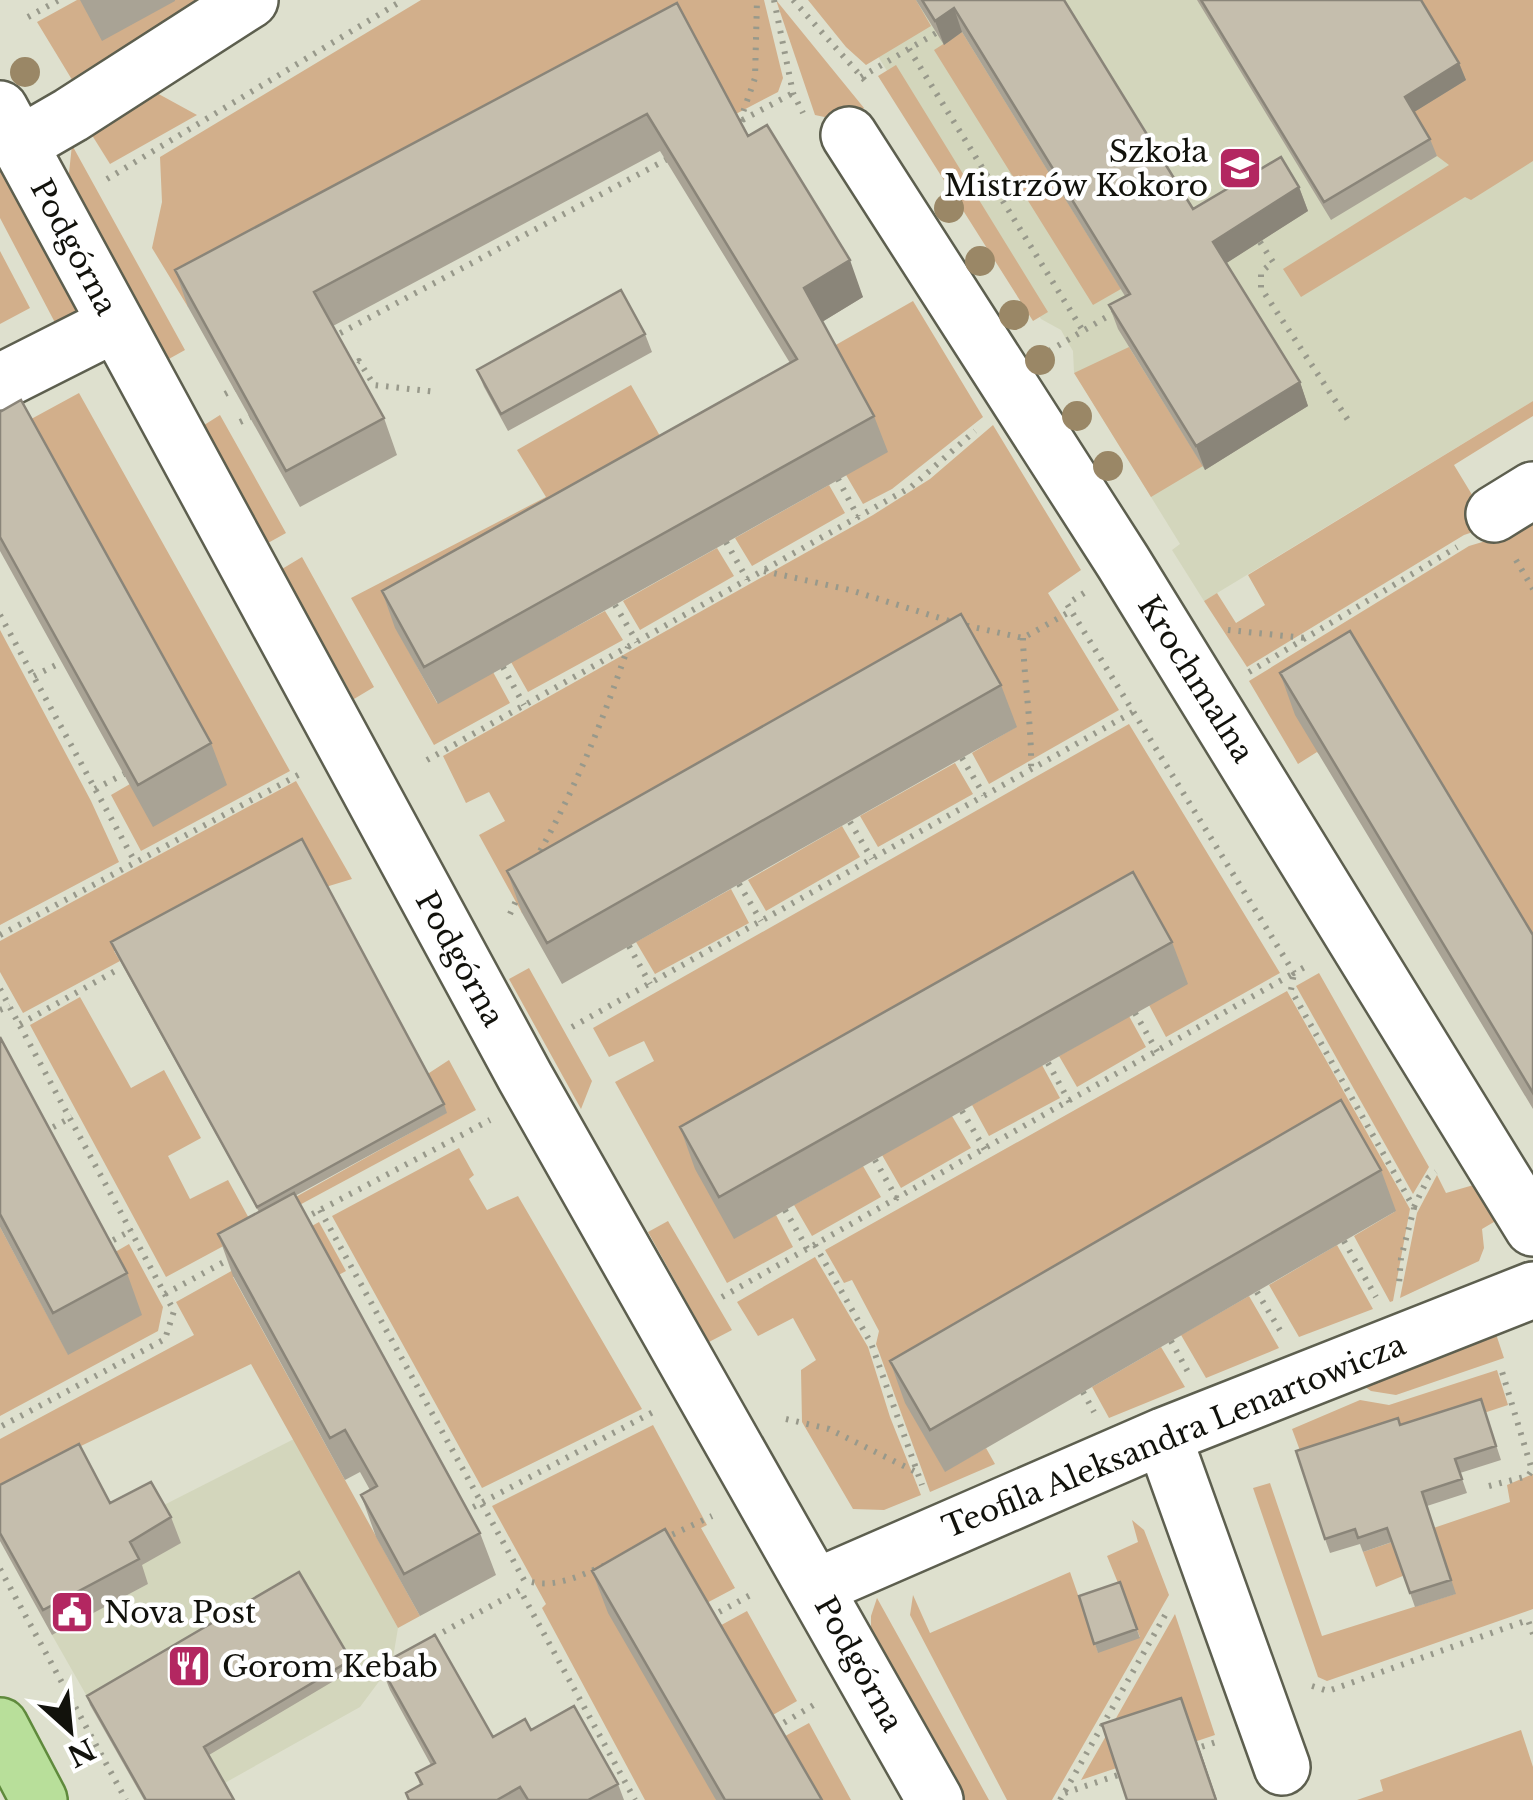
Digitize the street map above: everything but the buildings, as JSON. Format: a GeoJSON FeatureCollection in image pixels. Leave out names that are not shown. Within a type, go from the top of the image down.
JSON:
{"type":"FeatureCollection","features":[{"type":"Feature","properties":{"kind":"main road"},"geometry":{"type":"LineString","coordinates":[[0,1726],[40,1800]]}},
{"type":"Feature","properties":{"kind":"street"},"geometry":{"type":"LineString","coordinates":[[10,127],[71,116],[250,0]]}},
{"type":"Feature","properties":{"kind":"street","name":"Krochmalna"},"geometry":{"type":"LineString","coordinates":[[827,126],[1133,578],[1533,1228]]}},
{"type":"Feature","properties":{"kind":"street","name":"Podgórna"},"geometry":{"type":"LineString","coordinates":[[10,127],[516,1062],[935,1800]]}},
{"type":"Feature","properties":{"kind":"street"},"geometry":{"type":"LineString","coordinates":[[0,382],[115,324]]}},
{"type":"Feature","properties":{"kind":"street","name":"Teofila Aleksandra Lenartowicza"},"geometry":{"type":"LineString","coordinates":[[816,1587],[1163,1436],[1533,1290]]}},
{"type":"Feature","properties":{"kind":"street"},"geometry":{"type":"LineString","coordinates":[[1163,1436],[1282,1767]]}},
{"type":"Feature","properties":{"kind":"path"},"geometry":{"type":"LineString","coordinates":[[28,17],[59,0]]}},
{"type":"Feature","properties":{"kind":"path"},"geometry":{"type":"LineString","coordinates":[[108,179],[402,0]]}},
{"type":"Feature","properties":{"kind":"path"},"geometry":{"type":"LineString","coordinates":[[740,121],[755,78],[757,0]]}},
{"type":"Feature","properties":{"kind":"path"},"geometry":{"type":"LineString","coordinates":[[774,0],[794,93],[827,126]]}},
{"type":"Feature","properties":{"kind":"path"},"geometry":{"type":"LineString","coordinates":[[793,0],[861,78],[936,33]]}},
{"type":"Feature","properties":{"kind":"path"},"geometry":{"type":"LineString","coordinates":[[909,49],[1083,331]]}},
{"type":"Feature","properties":{"kind":"path"},"geometry":{"type":"LineString","coordinates":[[726,128],[794,93]]}},
{"type":"Feature","properties":{"kind":"path"},"geometry":{"type":"LineString","coordinates":[[319,344],[684,150]]}},
{"type":"Feature","properties":{"kind":"path"},"geometry":{"type":"LineString","coordinates":[[580,194],[585,203]]}},
{"type":"Feature","properties":{"kind":"path"},"geometry":{"type":"LineString","coordinates":[[1260,242],[1273,262],[1261,272],[1261,288],[1348,420]]}},
{"type":"Feature","properties":{"kind":"path"},"geometry":{"type":"LineString","coordinates":[[478,248],[483,258]]}},
{"type":"Feature","properties":{"kind":"path"},"geometry":{"type":"LineString","coordinates":[[382,300],[387,308]]}},
{"type":"Feature","properties":{"kind":"path"},"geometry":{"type":"LineString","coordinates":[[1037,357],[1130,303]]}},
{"type":"Feature","properties":{"kind":"path"},"geometry":{"type":"LineString","coordinates":[[333,374],[360,361],[374,386],[437,392]]}},
{"type":"Feature","properties":{"kind":"path"},"geometry":{"type":"LineString","coordinates":[[225,394],[255,378]]}},
{"type":"Feature","properties":{"kind":"path"},"geometry":{"type":"LineString","coordinates":[[240,422],[271,406]]}},
{"type":"Feature","properties":{"kind":"path"},"geometry":{"type":"LineString","coordinates":[[427,760],[911,487],[981,426]]}},
{"type":"Feature","properties":{"kind":"path"},"geometry":{"type":"LineString","coordinates":[[838,479],[858,517]]}},
{"type":"Feature","properties":{"kind":"path"},"geometry":{"type":"LineString","coordinates":[[1236,677],[1306,638],[1498,515]]}},
{"type":"Feature","properties":{"kind":"path"},"geometry":{"type":"LineString","coordinates":[[726,542],[748,579]]}},
{"type":"Feature","properties":{"kind":"path"},"geometry":{"type":"LineString","coordinates":[[762,570],[1023,638],[1072,612]]}},
{"type":"Feature","properties":{"kind":"path"},"geometry":{"type":"LineString","coordinates":[[534,861],[560,818],[633,644],[615,605]]}},
{"type":"Feature","properties":{"kind":"path"},"geometry":{"type":"LineString","coordinates":[[0,614],[135,862]]}},
{"type":"Feature","properties":{"kind":"path"},"geometry":{"type":"LineString","coordinates":[[1223,629],[1306,638]]}},
{"type":"Feature","properties":{"kind":"path"},"geometry":{"type":"LineString","coordinates":[[1023,638],[1031,770]]}},
{"type":"Feature","properties":{"kind":"path"},"geometry":{"type":"LineString","coordinates":[[34,676],[62,662]]}},
{"type":"Feature","properties":{"kind":"path"},"geometry":{"type":"LineString","coordinates":[[503,667],[524,705]]}},
{"type":"Feature","properties":{"kind":"path"},"geometry":{"type":"LineString","coordinates":[[572,1028],[1133,712]]}},
{"type":"Feature","properties":{"kind":"path"},"geometry":{"type":"LineString","coordinates":[[962,758],[984,796]]}},
{"type":"Feature","properties":{"kind":"path"},"geometry":{"type":"LineString","coordinates":[[95,789],[124,774]]}},
{"type":"Feature","properties":{"kind":"path"},"geometry":{"type":"LineString","coordinates":[[0,935],[300,774]]}},
{"type":"Feature","properties":{"kind":"path"},"geometry":{"type":"LineString","coordinates":[[850,822],[872,859]]}},
{"type":"Feature","properties":{"kind":"path"},"geometry":{"type":"LineString","coordinates":[[510,914],[526,879]]}},
{"type":"Feature","properties":{"kind":"path"},"geometry":{"type":"LineString","coordinates":[[739,884],[761,921]]}},
{"type":"Feature","properties":{"kind":"path"},"geometry":{"type":"LineString","coordinates":[[630,946],[650,984]]}},
{"type":"Feature","properties":{"kind":"path"},"geometry":{"type":"LineString","coordinates":[[20,1024],[117,970]]}},
{"type":"Feature","properties":{"kind":"path"},"geometry":{"type":"LineString","coordinates":[[722,1297],[1294,974],[1292,990],[1414,1208],[1401,1258],[1398,1290]]}},
{"type":"Feature","properties":{"kind":"path"},"geometry":{"type":"LineString","coordinates":[[0,989],[174,1311],[166,1340],[0,1427]]}},
{"type":"Feature","properties":{"kind":"path"},"geometry":{"type":"LineString","coordinates":[[0,1010],[10,1006]]}},
{"type":"Feature","properties":{"kind":"path"},"geometry":{"type":"LineString","coordinates":[[1135,1013],[1158,1053]]}},
{"type":"Feature","properties":{"kind":"path"},"geometry":{"type":"LineString","coordinates":[[1048,1062],[1070,1102]]}},
{"type":"Feature","properties":{"kind":"path"},"geometry":{"type":"LineString","coordinates":[[962,1111],[985,1150]]}},
{"type":"Feature","properties":{"kind":"path"},"geometry":{"type":"LineString","coordinates":[[44,1132],[72,1117]]}},
{"type":"Feature","properties":{"kind":"path"},"geometry":{"type":"LineString","coordinates":[[286,1228],[492,1118]]}},
{"type":"Feature","properties":{"kind":"path"},"geometry":{"type":"LineString","coordinates":[[875,1160],[897,1200]]}},
{"type":"Feature","properties":{"kind":"path"},"geometry":{"type":"LineString","coordinates":[[320,1210],[524,1580],[539,1585],[562,1583],[609,1564]]}},
{"type":"Feature","properties":{"kind":"path"},"geometry":{"type":"LineString","coordinates":[[786,1210],[871,1342],[924,1489]]}},
{"type":"Feature","properties":{"kind":"path"},"geometry":{"type":"LineString","coordinates":[[104,1246],[132,1230]]}},
{"type":"Feature","properties":{"kind":"path"},"geometry":{"type":"LineString","coordinates":[[1344,1241],[1384,1311]]}},
{"type":"Feature","properties":{"kind":"path"},"geometry":{"type":"LineString","coordinates":[[165,1294],[252,1247]]}},
{"type":"Feature","properties":{"kind":"path"},"geometry":{"type":"LineString","coordinates":[[348,1282],[357,1276]]}},
{"type":"Feature","properties":{"kind":"path"},"geometry":{"type":"LineString","coordinates":[[1258,1292],[1283,1336]]}},
{"type":"Feature","properties":{"kind":"path"},"geometry":{"type":"LineString","coordinates":[[1489,1486],[1528,1476],[1532,1470],[1500,1365]]}},
{"type":"Feature","properties":{"kind":"path"},"geometry":{"type":"LineString","coordinates":[[410,1395],[420,1390]]}},
{"type":"Feature","properties":{"kind":"path"},"geometry":{"type":"LineString","coordinates":[[462,1513],[652,1412]]}},
{"type":"Feature","properties":{"kind":"path"},"geometry":{"type":"LineString","coordinates":[[786,1420],[828,1429],[936,1480]]}},
{"type":"Feature","properties":{"kind":"path"},"geometry":{"type":"LineString","coordinates":[[660,1540],[712,1516]]}},
{"type":"Feature","properties":{"kind":"path"},"geometry":{"type":"LineString","coordinates":[[0,1569],[126,1800]]}},
{"type":"Feature","properties":{"kind":"path"},"geometry":{"type":"LineString","coordinates":[[434,1637],[520,1590],[635,1800]]}},
{"type":"Feature","properties":{"kind":"path"},"geometry":{"type":"LineString","coordinates":[[708,1618],[757,1591]]}},
{"type":"Feature","properties":{"kind":"path"},"geometry":{"type":"LineString","coordinates":[[1063,1796],[1174,1598],[1180,1616]]}},
{"type":"Feature","properties":{"kind":"path"},"geometry":{"type":"LineString","coordinates":[[1306,1683],[1328,1691],[1530,1620],[1533,1634]]}},
{"type":"Feature","properties":{"kind":"path"},"geometry":{"type":"LineString","coordinates":[[772,1730],[817,1703]]}},
{"type":"Feature","properties":{"kind":"path"},"geometry":{"type":"LineString","coordinates":[[1188,1751],[1224,1739]]}},
{"type":"Feature","properties":{"kind":"path"},"geometry":{"type":"LineString","coordinates":[[1063,1796],[1135,1769]]}},
{"type":"Feature","properties":{"kind":"shaded area"},"geometry":{"type":"Polygon","coordinates":[[[77,0],[205,0],[74,83],[37,22],[77,0]]]}},
{"type":"Feature","properties":{"kind":"shaded area"},"geometry":{"type":"Polygon","coordinates":[[[421,0],[764,0],[783,78],[778,92],[732,116],[690,40],[188,307],[152,248],[162,202],[160,157],[421,0]]]}},
{"type":"Feature","properties":{"kind":"shaded area"},"geometry":{"type":"Polygon","coordinates":[[[776,0],[864,108],[848,122],[815,115],[776,0]]]}},
{"type":"Feature","properties":{"kind":"shaded area"},"geometry":{"type":"Polygon","coordinates":[[[808,0],[916,0],[931,26],[866,65],[808,0]]]}},
{"type":"Feature","properties":{"kind":"shaded area","name":"Szkoła Mistrzów Kokoro"},"geometry":{"type":"Polygon","coordinates":[[[843,0],[1533,0],[1533,401],[1204,601],[1172,550],[1180,544],[1074,372],[1073,351],[1061,330],[1041,319],[843,0]]]}},
{"type":"Feature","properties":{"kind":"shaded area"},"geometry":{"type":"Polygon","coordinates":[[[1417,0],[1533,0],[1533,161],[1471,200],[1465,197],[1301,297],[1283,269],[1449,165],[1437,156],[1411,114],[1417,0]]]}},
{"type":"Feature","properties":{"kind":"shaded area"},"geometry":{"type":"Polygon","coordinates":[[[962,32],[1121,289],[1093,305],[934,50],[962,32]]]}},
{"type":"Feature","properties":{"kind":"shaded area"},"geometry":{"type":"Polygon","coordinates":[[[896,65],[1048,312],[1033,321],[878,76],[896,65]]]}},
{"type":"Feature","properties":{"kind":"shaded area"},"geometry":{"type":"Polygon","coordinates":[[[144,86],[197,115],[110,164],[85,124],[144,86]]]}},
{"type":"Feature","properties":{"kind":"shaded area"},"geometry":{"type":"Polygon","coordinates":[[[72,145],[185,350],[167,360],[68,182],[72,145]]]}},
{"type":"Feature","properties":{"kind":"shaded area"},"geometry":{"type":"Polygon","coordinates":[[[0,164],[86,322],[61,334],[0,218],[0,164]]]}},
{"type":"Feature","properties":{"kind":"shaded area"},"geometry":{"type":"Polygon","coordinates":[[[0,251],[30,308],[0,324],[0,251]]]}},
{"type":"Feature","properties":{"kind":"shaded area"},"geometry":{"type":"Polygon","coordinates":[[[913,301],[983,417],[892,489],[863,504],[846,475],[396,628],[437,703],[493,672],[510,703],[434,745],[351,598],[546,497],[517,450],[631,385],[664,443],[913,301]]]}},
{"type":"Feature","properties":{"kind":"shaded area"},"geometry":{"type":"Polygon","coordinates":[[[1129,347],[1203,466],[1151,497],[1074,373],[1129,347]]]}},
{"type":"Feature","properties":{"kind":"shaded area"},"geometry":{"type":"Polygon","coordinates":[[[79,393],[290,771],[141,851],[111,795],[130,784],[0,436],[79,393]]]}},
{"type":"Feature","properties":{"kind":"shaded area"},"geometry":{"type":"Polygon","coordinates":[[[1533,401],[1533,416],[1454,465],[1491,526],[1464,535],[1247,667],[1204,601],[1217,593],[1236,623],[1265,605],[1248,575],[1533,401]]]}},
{"type":"Feature","properties":{"kind":"shaded area"},"geometry":{"type":"Polygon","coordinates":[[[220,415],[286,533],[268,543],[201,427],[220,415]]]}},
{"type":"Feature","properties":{"kind":"shaded area"},"geometry":{"type":"Polygon","coordinates":[[[993,425],[1081,570],[1048,593],[1119,710],[989,784],[972,753],[1016,727],[522,913],[479,835],[505,821],[489,792],[466,803],[443,756],[873,515],[930,479],[993,425]]]}},
{"type":"Feature","properties":{"kind":"shaded area"},"geometry":{"type":"Polygon","coordinates":[[[829,485],[845,513],[752,566],[735,538],[829,485]]]}},
{"type":"Feature","properties":{"kind":"shaded area"},"geometry":{"type":"Polygon","coordinates":[[[1533,515],[1533,951],[1317,752],[1298,764],[1249,681],[1469,546],[1499,537],[1533,515]]]}},
{"type":"Feature","properties":{"kind":"shaded area"},"geometry":{"type":"Polygon","coordinates":[[[717,548],[734,576],[640,630],[623,601],[717,548]]]}},
{"type":"Feature","properties":{"kind":"shaded area"},"geometry":{"type":"Polygon","coordinates":[[[302,557],[374,687],[354,699],[282,569],[302,557]]]}},
{"type":"Feature","properties":{"kind":"shaded area"},"geometry":{"type":"Polygon","coordinates":[[[605,611],[623,640],[528,692],[511,662],[605,611]]]}},
{"type":"Feature","properties":{"kind":"shaded area"},"geometry":{"type":"Polygon","coordinates":[[[0,630],[119,862],[0,925],[0,630]]]}},
{"type":"Feature","properties":{"kind":"shaded area"},"geometry":{"type":"Polygon","coordinates":[[[1129,724],[1280,973],[1166,1037],[1149,1005],[734,1238],[776,1215],[793,1247],[727,1283],[615,1082],[654,1061],[644,1041],[609,1057],[593,1028],[1129,724]]]}},
{"type":"Feature","properties":{"kind":"shaded area"},"geometry":{"type":"Polygon","coordinates":[[[955,763],[973,794],[878,847],[860,816],[955,763]]]}},
{"type":"Feature","properties":{"kind":"shaded area"},"geometry":{"type":"Polygon","coordinates":[[[296,781],[352,879],[114,951],[120,961],[23,1013],[0,972],[0,941],[296,781]]]}},
{"type":"Feature","properties":{"kind":"shaded area"},"geometry":{"type":"Polygon","coordinates":[[[842,826],[860,857],[766,911],[748,880],[842,826]]]}},
{"type":"Feature","properties":{"kind":"shaded area"},"geometry":{"type":"Polygon","coordinates":[[[731,889],[749,923],[655,974],[636,942],[731,889]]]}},
{"type":"Feature","properties":{"kind":"shaded area"},"geometry":{"type":"Polygon","coordinates":[[[529,968],[592,1081],[581,1109],[509,979],[529,968]]]}},
{"type":"Feature","properties":{"kind":"shaded area"},"geometry":{"type":"Polygon","coordinates":[[[1319,973],[1429,1167],[1413,1194],[1296,986],[1319,973]]]}},
{"type":"Feature","properties":{"kind":"shaded area"},"geometry":{"type":"Polygon","coordinates":[[[1287,991],[1410,1209],[1393,1301],[1390,1302],[1354,1236],[1396,1211],[906,1403],[945,1471],[986,1448],[995,1464],[930,1492],[876,1344],[879,1331],[852,1280],[844,1283],[825,1250],[1287,991]]]}},
{"type":"Feature","properties":{"kind":"shaded area"},"geometry":{"type":"Polygon","coordinates":[[[80,997],[131,1088],[164,1070],[201,1138],[168,1156],[190,1199],[228,1180],[251,1222],[446,1113],[426,1075],[449,1060],[476,1110],[166,1277],[30,1025],[80,997]]]}},
{"type":"Feature","properties":{"kind":"shaded area"},"geometry":{"type":"Polygon","coordinates":[[[1129,1016],[1146,1047],[1077,1087],[1059,1056],[1129,1016]]]}},
{"type":"Feature","properties":{"kind":"shaded area"},"geometry":{"type":"Polygon","coordinates":[[[1042,1065],[1060,1098],[989,1136],[972,1105],[1042,1065]]]}},
{"type":"Feature","properties":{"kind":"shaded area"},"geometry":{"type":"Polygon","coordinates":[[[952,1116],[971,1148],[901,1188],[882,1155],[952,1116]]]}},
{"type":"Feature","properties":{"kind":"shaded area"},"geometry":{"type":"Polygon","coordinates":[[[459,1148],[474,1175],[469,1179],[487,1210],[518,1196],[642,1409],[482,1488],[332,1216],[459,1148]]]}},
{"type":"Feature","properties":{"kind":"shaded area"},"geometry":{"type":"Polygon","coordinates":[[[863,1166],[881,1197],[812,1236],[794,1205],[863,1166]]]}},
{"type":"Feature","properties":{"kind":"shaded area"},"geometry":{"type":"Polygon","coordinates":[[[1437,1175],[1446,1193],[1477,1184],[1499,1219],[1482,1229],[1484,1248],[1479,1261],[1400,1298],[1417,1213],[1437,1175]]]}},
{"type":"Feature","properties":{"kind":"shaded area"},"geometry":{"type":"Polygon","coordinates":[[[668,1221],[732,1330],[709,1342],[648,1232],[668,1221]]]}},
{"type":"Feature","properties":{"kind":"shaded area"},"geometry":{"type":"Polygon","coordinates":[[[319,1222],[346,1271],[333,1278],[233,1277],[420,1616],[398,1628],[251,1364],[0,1485],[0,1439],[194,1335],[176,1302],[319,1222]]]}},
{"type":"Feature","properties":{"kind":"shaded area"},"geometry":{"type":"Polygon","coordinates":[[[0,1227],[68,1354],[110,1255],[129,1244],[163,1307],[158,1331],[0,1416],[0,1227]]]}},
{"type":"Feature","properties":{"kind":"shaded area"},"geometry":{"type":"Polygon","coordinates":[[[1337,1245],[1373,1309],[1299,1337],[1269,1285],[1337,1245]]]}},
{"type":"Feature","properties":{"kind":"shaded area"},"geometry":{"type":"Polygon","coordinates":[[[815,1257],[868,1347],[921,1495],[884,1510],[853,1509],[802,1422],[801,1370],[816,1360],[793,1318],[758,1336],[737,1302],[815,1257]]]}},
{"type":"Feature","properties":{"kind":"shaded area"},"geometry":{"type":"Polygon","coordinates":[[[1249,1296],[1279,1348],[1206,1378],[1181,1335],[1249,1296]]]}},
{"type":"Feature","properties":{"kind":"shaded area"},"geometry":{"type":"Polygon","coordinates":[[[1495,1331],[1504,1358],[1396,1395],[1371,1391],[1361,1384],[1495,1331]]]}},
{"type":"Feature","properties":{"kind":"shaded area"},"geometry":{"type":"Polygon","coordinates":[[[1161,1347],[1185,1387],[1109,1418],[1092,1387],[1161,1347]]]}},
{"type":"Feature","properties":{"kind":"shaded area"},"geometry":{"type":"Polygon","coordinates":[[[1497,1370],[1508,1405],[1405,1439],[1305,1464],[1292,1429],[1360,1400],[1389,1405],[1497,1370]]]}},
{"type":"Feature","properties":{"kind":"shaded area"},"geometry":{"type":"Polygon","coordinates":[[[653,1425],[707,1525],[701,1528],[735,1588],[701,1606],[716,1800],[645,1800],[492,1506],[653,1425]]]}},
{"type":"Feature","properties":{"kind":"shaded area"},"geometry":{"type":"Polygon","coordinates":[[[294,1439],[398,1628],[392,1664],[360,1707],[223,1784],[194,1800],[146,1800],[52,1635],[148,1584],[139,1567],[160,1507],[294,1439]]]}},
{"type":"Feature","properties":{"kind":"shaded area"},"geometry":{"type":"Polygon","coordinates":[[[1533,1474],[1533,1609],[1327,1681],[1318,1677],[1253,1488],[1270,1483],[1322,1636],[1455,1594],[1444,1559],[1376,1587],[1363,1552],[1510,1502],[1507,1485],[1533,1474]]]}},
{"type":"Feature","properties":{"kind":"shaded area"},"geometry":{"type":"Polygon","coordinates":[[[1132,1520],[1144,1530],[1169,1595],[1052,1800],[1007,1800],[910,1615],[913,1595],[930,1633],[1070,1572],[1098,1652],[1140,1637],[1107,1556],[1138,1542],[1132,1520]]]}},
{"type":"Feature","properties":{"kind":"shaded area"},"geometry":{"type":"Polygon","coordinates":[[[877,1598],[989,1800],[963,1800],[871,1635],[871,1616],[877,1598]]]}},
{"type":"Feature","properties":{"kind":"shaded area"},"geometry":{"type":"Polygon","coordinates":[[[747,1611],[797,1701],[766,1719],[714,1629],[747,1611]]]}},
{"type":"Feature","properties":{"kind":"shaded area"},"geometry":{"type":"Polygon","coordinates":[[[1175,1614],[1215,1735],[1081,1780],[1175,1614]]]}},
{"type":"Feature","properties":{"kind":"shaded area"},"geometry":{"type":"Polygon","coordinates":[[[809,1723],[851,1800],[813,1800],[778,1740],[809,1723]]]}},
{"type":"Feature","properties":{"kind":"shaded area"},"geometry":{"type":"Polygon","coordinates":[[[1521,1730],[1533,1767],[1533,1800],[1357,1800],[1383,1791],[1380,1780],[1521,1730]]]}},
{"type":"Feature","properties":{"kind":"place","name":"Szkoła Mistrzów Kokoro"},"geometry":{"type":"Point","coordinates":[1240,168]}},
{"type":"Feature","properties":{"kind":"place","name":"Nova Post"},"geometry":{"type":"Point","coordinates":[72,1612]}},
{"type":"Feature","properties":{"kind":"place","name":"Gorom Kebab"},"geometry":{"type":"Point","coordinates":[189,1666]}}]}
